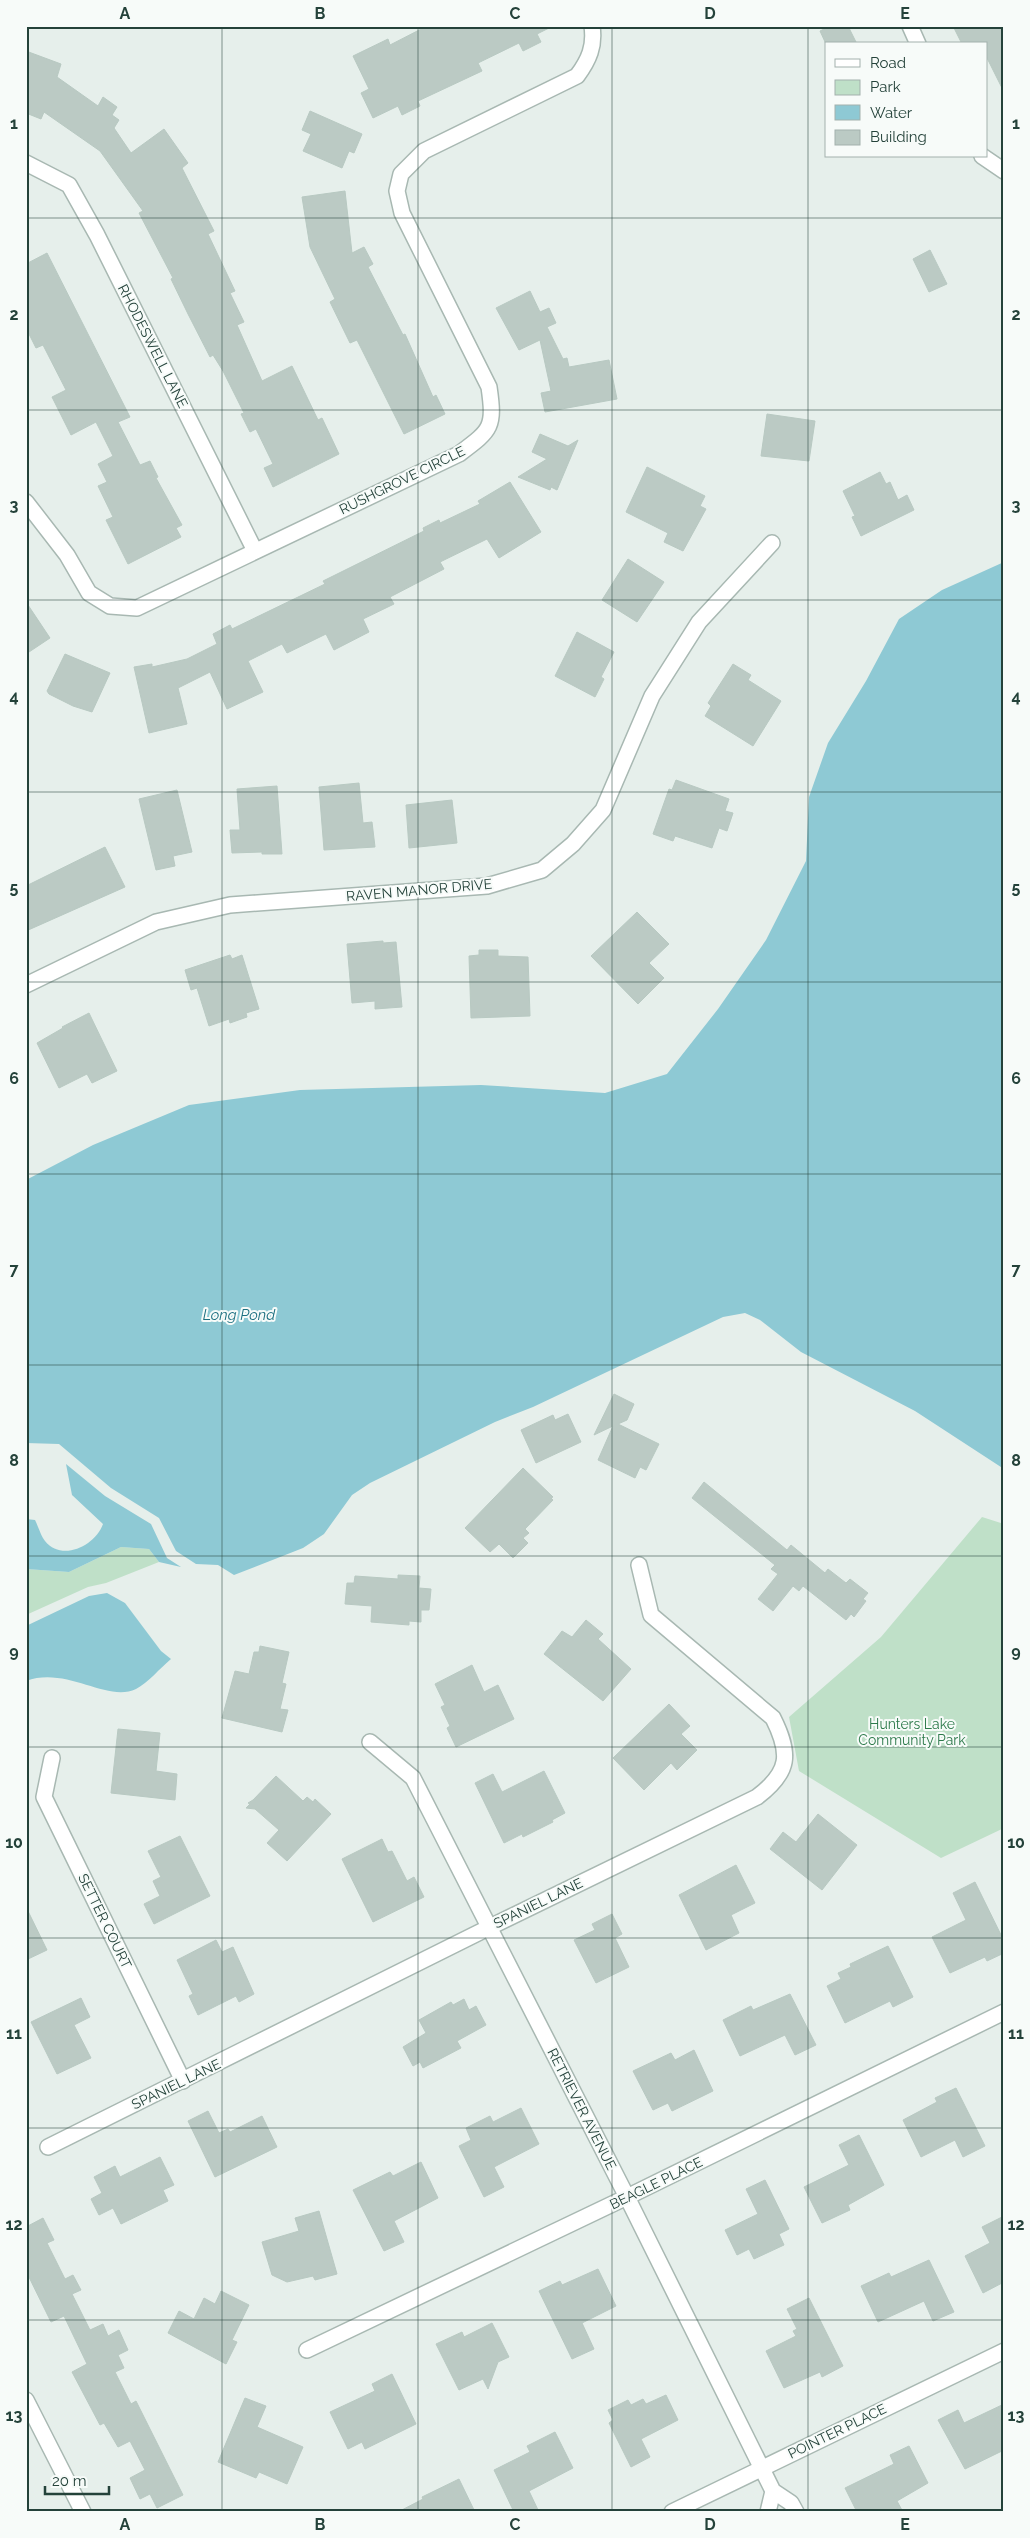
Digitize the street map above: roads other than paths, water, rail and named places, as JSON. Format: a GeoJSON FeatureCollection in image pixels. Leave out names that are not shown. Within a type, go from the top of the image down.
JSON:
{"type":"FeatureCollection","features":[{"type":"Feature","properties":{"kind":"street","name":"RUSHGROVE CIRCLE"},"geometry":{"type":"LineString","coordinates":[[26,502],[67,555],[89,593],[110,606],[137,608],[459,454],[486,434],[493,413],[489,387],[402,213],[397,192],[401,174],[424,151],[577,76],[588,61],[594,38],[592,26]]}},
{"type":"Feature","properties":{"kind":"street"},"geometry":{"type":"LineString","coordinates":[[910,26],[917,42]]}},
{"type":"Feature","properties":{"kind":"street"},"geometry":{"type":"LineString","coordinates":[[983,158],[1004,171]]}},
{"type":"Feature","properties":{"kind":"street","name":"RHODESWELL LANE"},"geometry":{"type":"LineString","coordinates":[[26,163],[69,185],[98,235],[256,551]]}},
{"type":"Feature","properties":{"kind":"street","name":"RAVEN MANOR DRIVE"},"geometry":{"type":"LineString","coordinates":[[26,986],[156,922],[230,905],[487,886],[542,870],[573,844],[603,810],[652,696],[698,622],[772,543]]}},
{"type":"Feature","properties":{"kind":"street","name":"SPANIEL LANE"},"geometry":{"type":"LineString","coordinates":[[48,2148],[490,1927],[757,1797],[774,1784],[784,1763],[784,1740],[773,1718],[651,1615],[639,1564]]}},
{"type":"Feature","properties":{"kind":"street","name":"RETRIEVER AVENUE"},"geometry":{"type":"LineString","coordinates":[[370,1742],[413,1778],[627,2197],[773,2491],[791,2503],[796,2512]]}},
{"type":"Feature","properties":{"kind":"street","name":"SETTER COURT"},"geometry":{"type":"LineString","coordinates":[[52,1758],[44,1797],[183,2081]]}},
{"type":"Feature","properties":{"kind":"street","name":"BEAGLE PLACE"},"geometry":{"type":"LineString","coordinates":[[307,2350],[627,2197],[1004,2012]]}},
{"type":"Feature","properties":{"kind":"street","name":"POINTER PLACE"},"geometry":{"type":"LineString","coordinates":[[672,2512],[1004,2351]]}},
{"type":"Feature","properties":{"kind":"street"},"geometry":{"type":"LineString","coordinates":[[26,2400],[84,2512]]}},
{"type":"Feature","properties":{"kind":"street"},"geometry":{"type":"LineString","coordinates":[[768,2512],[773,2491]]}},
{"type":"Feature","properties":{"kind":"water","name":"Long Pond"},"geometry":{"type":"Polygon","coordinates":[[[1004,562],[1004,1469],[915,1411],[801,1352],[760,1320],[745,1313],[723,1317],[533,1407],[495,1422],[370,1483],[352,1495],[324,1534],[303,1548],[234,1575],[218,1565],[196,1564],[176,1551],[159,1518],[111,1488],[59,1444],[26,1443],[26,1180],[93,1145],[189,1105],[300,1090],[481,1085],[605,1093],[667,1074],[718,1009],[766,940],[806,861],[809,797],[828,743],[866,681],[899,619],[942,590],[1004,562]]]}},
{"type":"Feature","properties":{"kind":"water"},"geometry":{"type":"Polygon","coordinates":[[[66,1464],[105,1496],[151,1524],[167,1558],[181,1567],[159,1562],[149,1549],[121,1547],[69,1572],[26,1569],[26,1519],[35,1520],[45,1541],[52,1547],[69,1551],[86,1545],[99,1532],[103,1524],[72,1495],[66,1464]]]}},
{"type":"Feature","properties":{"kind":"water"},"geometry":{"type":"Polygon","coordinates":[[[107,1593],[125,1603],[161,1651],[171,1659],[136,1689],[125,1692],[112,1692],[56,1678],[26,1681],[26,1626],[89,1596],[107,1593]]]}},
{"type":"Feature","properties":{"kind":"park label","name":"Hunters Lake Community Park"},"geometry":{"type":"Point","coordinates":[912,1732]}}]}
